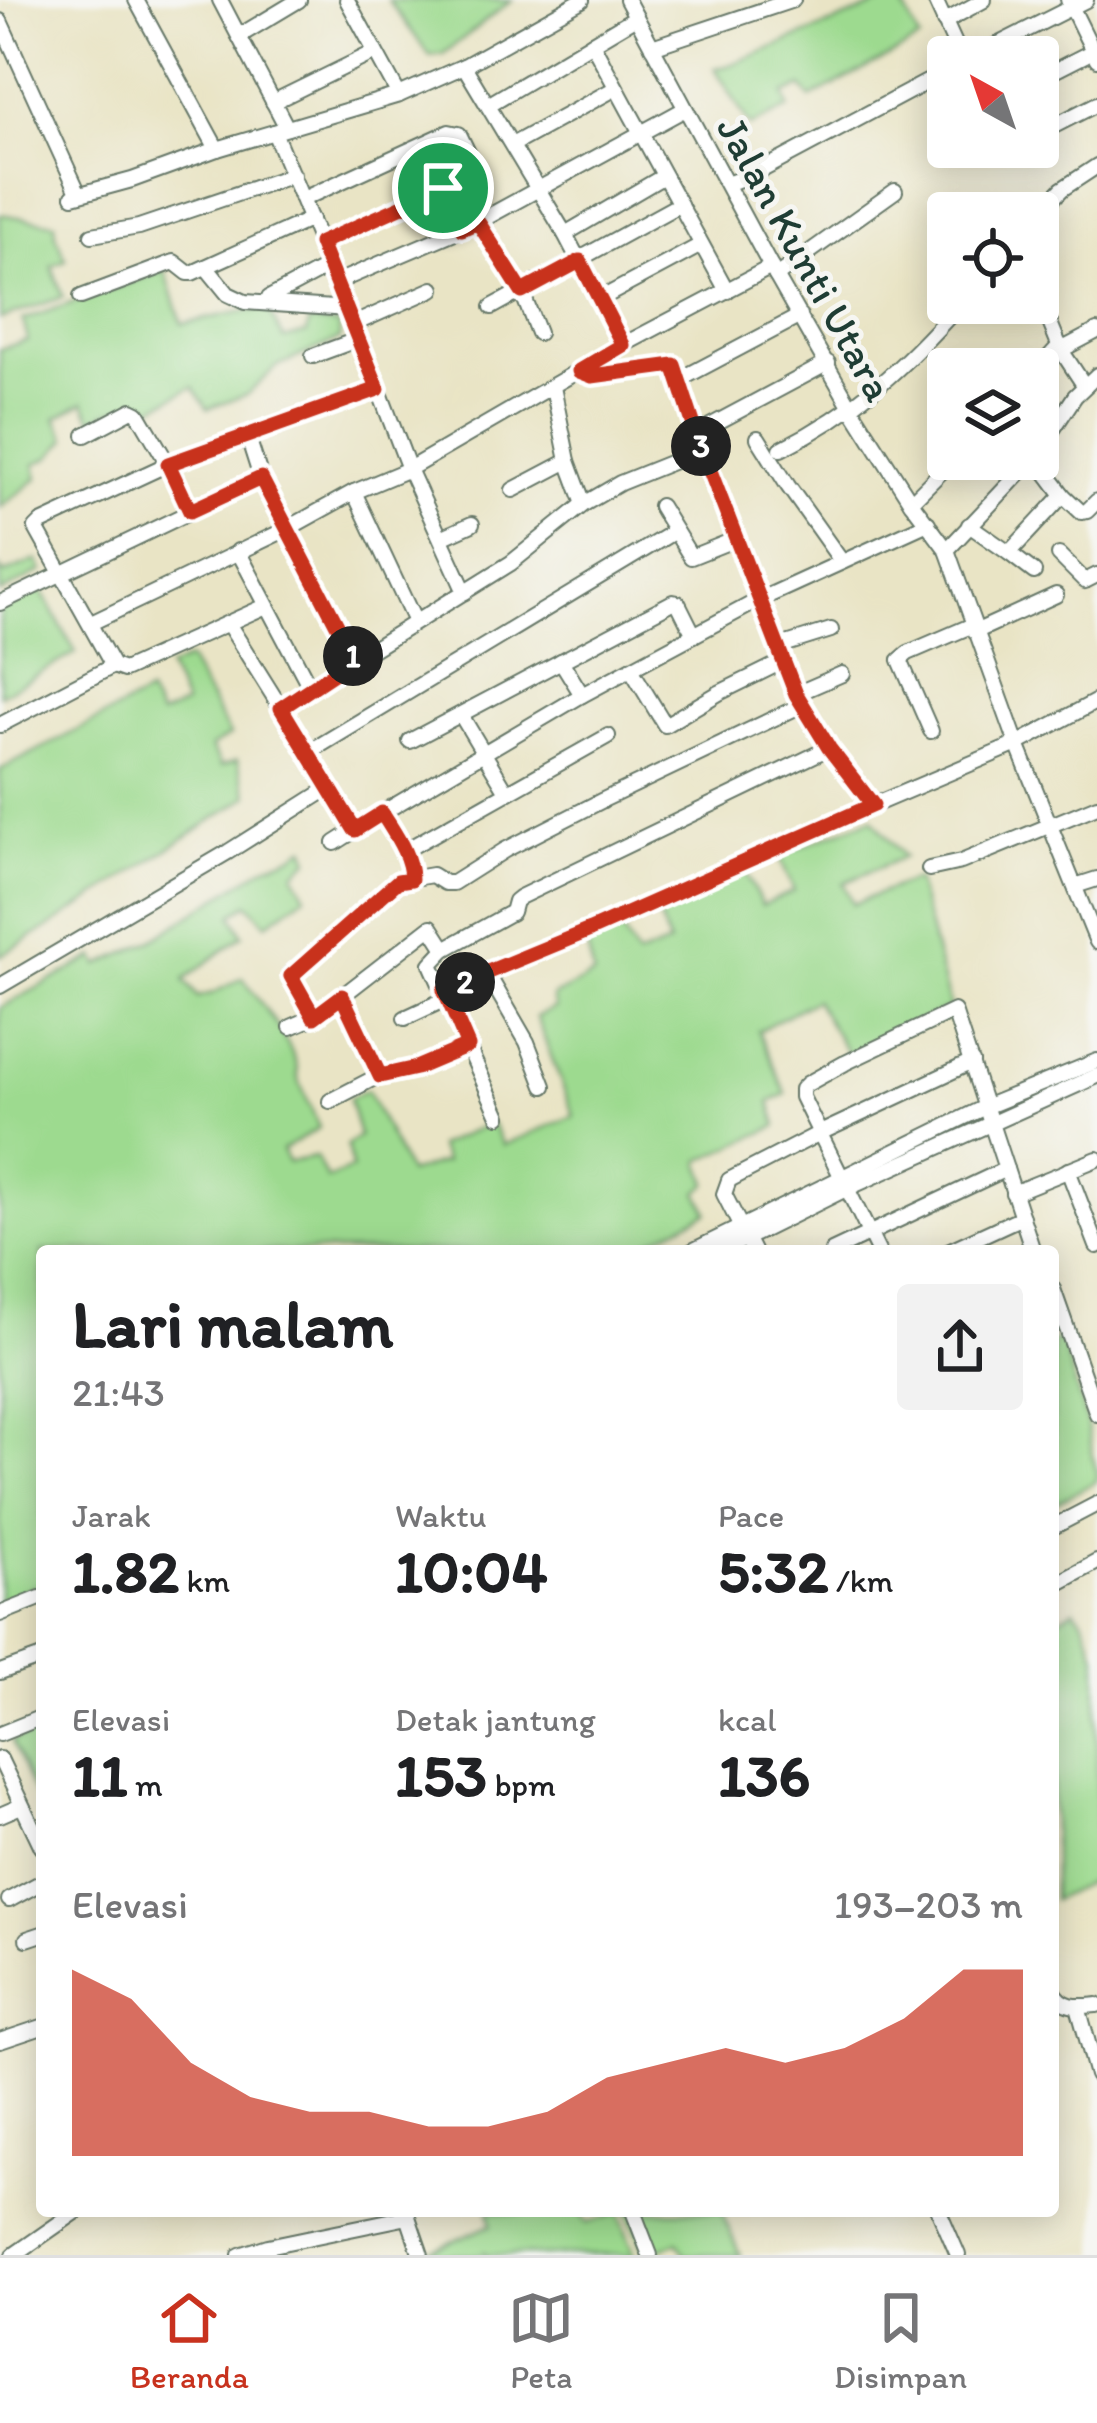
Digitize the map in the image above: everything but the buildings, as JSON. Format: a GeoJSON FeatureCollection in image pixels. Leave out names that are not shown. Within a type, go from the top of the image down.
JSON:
{"type":"FeatureCollection","features":[{"type":"Feature","properties":{"kind":"street"},"geometry":{"type":"LineString","coordinates":[[136,0],[217,149]]}},
{"type":"Feature","properties":{"kind":"street"},"geometry":{"type":"LineString","coordinates":[[220,0],[273,102],[293,175],[409,469],[465,592]]}},
{"type":"Feature","properties":{"kind":"street"},"geometry":{"type":"LineString","coordinates":[[347,0],[399,94]]}},
{"type":"Feature","properties":{"kind":"street"},"geometry":{"type":"LineString","coordinates":[[0,21],[76,195],[399,94],[464,66],[582,0]]}},
{"type":"Feature","properties":{"kind":"street","name":"Jalan Kunti Utara"},"geometry":{"type":"LineString","coordinates":[[627,0],[852,409],[947,550],[1017,744],[1097,940]]}},
{"type":"Feature","properties":{"kind":"street"},"geometry":{"type":"LineString","coordinates":[[652,47],[793,0]]}},
{"type":"Feature","properties":{"kind":"street"},"geometry":{"type":"LineString","coordinates":[[935,0],[951,36]]}},
{"type":"Feature","properties":{"kind":"street"},"geometry":{"type":"LineString","coordinates":[[944,22],[984,0]]}},
{"type":"Feature","properties":{"kind":"street"},"geometry":{"type":"LineString","coordinates":[[239,36],[292,1]]}},
{"type":"Feature","properties":{"kind":"street"},"geometry":{"type":"LineString","coordinates":[[1012,36],[1076,2],[1096,51],[1059,69]]}},
{"type":"Feature","properties":{"kind":"street"},"geometry":{"type":"LineString","coordinates":[[488,105],[636,16]]}},
{"type":"Feature","properties":{"kind":"street"},"geometry":{"type":"LineString","coordinates":[[592,43],[727,291]]}},
{"type":"Feature","properties":{"kind":"street"},"geometry":{"type":"LineString","coordinates":[[273,102],[375,52]]}},
{"type":"Feature","properties":{"kind":"street"},"geometry":{"type":"LineString","coordinates":[[464,66],[565,234],[623,345]]}},
{"type":"Feature","properties":{"kind":"street"},"geometry":{"type":"LineString","coordinates":[[727,184],[927,82]]}},
{"type":"Feature","properties":{"kind":"street"},"geometry":{"type":"LineString","coordinates":[[512,145],[616,88]]}},
{"type":"Feature","properties":{"kind":"street"},"geometry":{"type":"LineString","coordinates":[[1059,123],[1097,104]]}},
{"type":"Feature","properties":{"kind":"street"},"geometry":{"type":"LineString","coordinates":[[337,282],[478,222],[685,109]]}},
{"type":"Feature","properties":{"kind":"street"},"geometry":{"type":"LineString","coordinates":[[303,199],[453,131],[459,134],[473,166],[470,173],[443,188],[320,243]]}},
{"type":"Feature","properties":{"kind":"street"},"geometry":{"type":"LineString","coordinates":[[1059,192],[1097,166]]}},
{"type":"Feature","properties":{"kind":"street"},"geometry":{"type":"LineString","coordinates":[[92,235],[139,226],[293,175]]}},
{"type":"Feature","properties":{"kind":"street"},"geometry":{"type":"LineString","coordinates":[[565,234],[664,176]]}},
{"type":"Feature","properties":{"kind":"street"},"geometry":{"type":"LineString","coordinates":[[443,188],[462,229]]}},
{"type":"Feature","properties":{"kind":"street"},"geometry":{"type":"LineString","coordinates":[[91,622],[409,469],[623,345],[773,272],[895,191]]}},
{"type":"Feature","properties":{"kind":"street"},"geometry":{"type":"LineString","coordinates":[[492,307],[680,204]]}},
{"type":"Feature","properties":{"kind":"street"},"geometry":{"type":"LineString","coordinates":[[81,297],[174,262],[188,273],[206,267],[311,218]]}},
{"type":"Feature","properties":{"kind":"street"},"geometry":{"type":"LineString","coordinates":[[478,222],[522,292],[538,333]]}},
{"type":"Feature","properties":{"kind":"street"},"geometry":{"type":"LineString","coordinates":[[601,299],[701,245]]}},
{"type":"Feature","properties":{"kind":"street"},"geometry":{"type":"LineString","coordinates":[[268,298],[329,266]]}},
{"type":"Feature","properties":{"kind":"street"},"geometry":{"type":"LineString","coordinates":[[206,267],[229,294],[245,302],[354,324]]}},
{"type":"Feature","properties":{"kind":"street"},"geometry":{"type":"LineString","coordinates":[[313,356],[354,324],[434,289]]}},
{"type":"Feature","properties":{"kind":"street"},"geometry":{"type":"LineString","coordinates":[[679,380],[800,316]]}},
{"type":"Feature","properties":{"kind":"street"},"geometry":{"type":"LineString","coordinates":[[781,449],[852,409],[941,324]]}},
{"type":"Feature","properties":{"kind":"street"},"geometry":{"type":"LineString","coordinates":[[1051,324],[1060,347],[1091,380],[1059,425]]}},
{"type":"Feature","properties":{"kind":"street"},"geometry":{"type":"LineString","coordinates":[[1060,347],[1097,331]]}},
{"type":"Feature","properties":{"kind":"street"},"geometry":{"type":"LineString","coordinates":[[697,433],[828,363]]}},
{"type":"Feature","properties":{"kind":"street"},"geometry":{"type":"LineString","coordinates":[[579,371],[589,375],[676,367],[702,450],[799,700],[873,805]]}},
{"type":"Feature","properties":{"kind":"street"},"geometry":{"type":"LineString","coordinates":[[553,387],[568,461],[584,504]]}},
{"type":"Feature","properties":{"kind":"street"},"geometry":{"type":"LineString","coordinates":[[113,667],[38,526],[168,464],[378,389]]}},
{"type":"Feature","properties":{"kind":"street"},"geometry":{"type":"LineString","coordinates":[[85,435],[118,415],[134,411],[140,415],[190,511]]}},
{"type":"Feature","properties":{"kind":"street"},"geometry":{"type":"LineString","coordinates":[[247,434],[261,478],[355,659]]}},
{"type":"Feature","properties":{"kind":"street"},"geometry":{"type":"LineString","coordinates":[[758,439],[842,562]]}},
{"type":"Feature","properties":{"kind":"street"},"geometry":{"type":"LineString","coordinates":[[281,708],[528,551],[584,504],[620,483],[702,450]]}},
{"type":"Feature","properties":{"kind":"street"},"geometry":{"type":"LineString","coordinates":[[513,490],[568,461]]}},
{"type":"Feature","properties":{"kind":"street"},"geometry":{"type":"LineString","coordinates":[[0,603],[261,478]]}},
{"type":"Feature","properties":{"kind":"street"},"geometry":{"type":"LineString","coordinates":[[911,502],[933,480]]}},
{"type":"Feature","properties":{"kind":"street"},"geometry":{"type":"LineString","coordinates":[[947,550],[1013,480]]}},
{"type":"Feature","properties":{"kind":"street"},"geometry":{"type":"LineString","coordinates":[[1052,480],[1083,512],[1097,501]]}},
{"type":"Feature","properties":{"kind":"street"},"geometry":{"type":"LineString","coordinates":[[354,492],[415,622]]}},
{"type":"Feature","properties":{"kind":"street"},"geometry":{"type":"LineString","coordinates":[[1010,553],[1063,495]]}},
{"type":"Feature","properties":{"kind":"street"},"geometry":{"type":"LineString","coordinates":[[660,506],[693,557],[736,539]]}},
{"type":"Feature","properties":{"kind":"street"},"geometry":{"type":"LineString","coordinates":[[335,844],[582,695],[758,600],[928,523]]}},
{"type":"Feature","properties":{"kind":"street"},"geometry":{"type":"LineString","coordinates":[[441,538],[472,524]]}},
{"type":"Feature","properties":{"kind":"street"},"geometry":{"type":"LineString","coordinates":[[969,525],[1034,572]]}},
{"type":"Feature","properties":{"kind":"street"},"geometry":{"type":"LineString","coordinates":[[309,752],[675,531]]}},
{"type":"Feature","properties":{"kind":"street"},"geometry":{"type":"LineString","coordinates":[[238,551],[310,687]]}},
{"type":"Feature","properties":{"kind":"street"},"geometry":{"type":"LineString","coordinates":[[1059,555],[1085,581],[1097,575]]}},
{"type":"Feature","properties":{"kind":"street"},"geometry":{"type":"LineString","coordinates":[[931,731],[900,660],[1056,595]]}},
{"type":"Feature","properties":{"kind":"street"},"geometry":{"type":"LineString","coordinates":[[410,741],[675,601],[694,635]]}},
{"type":"Feature","properties":{"kind":"street"},"geometry":{"type":"LineString","coordinates":[[0,725],[113,667],[124,670],[266,606]]}},
{"type":"Feature","properties":{"kind":"street"},"geometry":{"type":"LineString","coordinates":[[229,625],[355,830]]}},
{"type":"Feature","properties":{"kind":"street"},"geometry":{"type":"LineString","coordinates":[[631,669],[665,725],[831,630]]}},
{"type":"Feature","properties":{"kind":"street"},"geometry":{"type":"LineString","coordinates":[[561,661],[582,695]]}},
{"type":"Feature","properties":{"kind":"street"},"geometry":{"type":"LineString","coordinates":[[314,1017],[291,974],[398,881],[432,875],[445,883],[454,882],[505,850],[842,674]]}},
{"type":"Feature","properties":{"kind":"street"},"geometry":{"type":"LineString","coordinates":[[405,1018],[487,973],[1017,744],[1097,701]]}},
{"type":"Feature","properties":{"kind":"street"},"geometry":{"type":"LineString","coordinates":[[460,715],[507,792]]}},
{"type":"Feature","properties":{"kind":"street"},"geometry":{"type":"LineString","coordinates":[[404,851],[608,736]]}},
{"type":"Feature","properties":{"kind":"street"},"geometry":{"type":"LineString","coordinates":[[499,1116],[431,964],[445,949],[512,912],[520,897],[829,748]]}},
{"type":"Feature","properties":{"kind":"street"},"geometry":{"type":"LineString","coordinates":[[0,986],[329,788]]}},
{"type":"Feature","properties":{"kind":"street"},"geometry":{"type":"LineString","coordinates":[[929,869],[961,862],[1097,806]]}},
{"type":"Feature","properties":{"kind":"street"},"geometry":{"type":"LineString","coordinates":[[382,813],[404,851],[411,879]]}},
{"type":"Feature","properties":{"kind":"street"},"geometry":{"type":"LineString","coordinates":[[1075,886],[1097,879]]}},
{"type":"Feature","properties":{"kind":"street"},"geometry":{"type":"LineString","coordinates":[[291,1028],[314,1017],[431,927],[445,949]]}},
{"type":"Feature","properties":{"kind":"street"},"geometry":{"type":"LineString","coordinates":[[487,973],[527,1042],[544,1086]]}},
{"type":"Feature","properties":{"kind":"street"},"geometry":{"type":"LineString","coordinates":[[342,996],[380,1076]]}},
{"type":"Feature","properties":{"kind":"street"},"geometry":{"type":"LineString","coordinates":[[875,1245],[802,1097],[804,1085],[954,1012],[1031,1245]]}},
{"type":"Feature","properties":{"kind":"street"},"geometry":{"type":"LineString","coordinates":[[330,1101],[380,1076],[416,1068],[468,1046]]}},
{"type":"Feature","properties":{"kind":"street"},"geometry":{"type":"LineString","coordinates":[[971,1062],[729,1180],[724,1192],[746,1239],[846,1183],[1097,1061]]}},
{"type":"Feature","properties":{"kind":"street"},"geometry":{"type":"LineString","coordinates":[[990,1114],[1097,1076]]}},
{"type":"Feature","properties":{"kind":"street"},"geometry":{"type":"LineString","coordinates":[[1013,1192],[1097,1159]]}},
{"type":"Feature","properties":{"kind":"street"},"geometry":{"type":"LineString","coordinates":[[844,1245],[1006,1169]]}},
{"type":"Feature","properties":{"kind":"street"},"geometry":{"type":"LineString","coordinates":[[1068,1169],[1093,1224],[1097,1246]]}},
{"type":"Feature","properties":{"kind":"street"},"geometry":{"type":"LineString","coordinates":[[961,1245],[1022,1217]]}},
{"type":"Feature","properties":{"kind":"street"},"geometry":{"type":"LineString","coordinates":[[1059,1316],[1097,1414]]}},
{"type":"Feature","properties":{"kind":"street"},"geometry":{"type":"LineString","coordinates":[[1059,1524],[1097,1504]]}},
{"type":"Feature","properties":{"kind":"street"},"geometry":{"type":"LineString","coordinates":[[1059,1583],[1097,1562]]}},
{"type":"Feature","properties":{"kind":"street"},"geometry":{"type":"LineString","coordinates":[[0,1614],[36,1600]]}},
{"type":"Feature","properties":{"kind":"street"},"geometry":{"type":"LineString","coordinates":[[0,1672],[36,1659]]}},
{"type":"Feature","properties":{"kind":"street"},"geometry":{"type":"LineString","coordinates":[[0,1734],[36,1719]]}},
{"type":"Feature","properties":{"kind":"street"},"geometry":{"type":"LineString","coordinates":[[0,1759],[36,1835]]}},
{"type":"Feature","properties":{"kind":"street"},"geometry":{"type":"LineString","coordinates":[[0,1814],[21,1806]]}},
{"type":"Feature","properties":{"kind":"street"},"geometry":{"type":"LineString","coordinates":[[9,1900],[36,1885]]}},
{"type":"Feature","properties":{"kind":"street"},"geometry":{"type":"LineString","coordinates":[[1059,1997],[1078,2007],[1097,2005]]}},
{"type":"Feature","properties":{"kind":"street"},"geometry":{"type":"LineString","coordinates":[[1078,2007],[1097,2074]]}},
{"type":"Feature","properties":{"kind":"street"},"geometry":{"type":"LineString","coordinates":[[0,2041],[36,2029]]}},
{"type":"Feature","properties":{"kind":"street"},"geometry":{"type":"LineString","coordinates":[[14,2255],[39,2248],[71,2217]]}},
{"type":"Feature","properties":{"kind":"street"},"geometry":{"type":"LineString","coordinates":[[240,2255],[393,2217]]}},
{"type":"Feature","properties":{"kind":"street"},"geometry":{"type":"LineString","coordinates":[[407,2217],[421,2255]]}},
{"type":"Feature","properties":{"kind":"street"},"geometry":{"type":"LineString","coordinates":[[635,2217],[650,2255]]}},
{"type":"Feature","properties":{"kind":"street"},"geometry":{"type":"LineString","coordinates":[[942,2217],[958,2255]]}},
{"type":"Feature","properties":{"kind":"green space"},"geometry":{"type":"Polygon","coordinates":[[[388,0],[512,0],[443,54],[430,56],[388,0]]]}},
{"type":"Feature","properties":{"kind":"green space"},"geometry":{"type":"Polygon","coordinates":[[[901,0],[920,40],[810,98],[802,87],[784,94],[789,108],[750,126],[715,68],[901,0]]]}},
{"type":"Feature","properties":{"kind":"green space"},"geometry":{"type":"Polygon","coordinates":[[[0,214],[55,223],[66,260],[52,266],[63,297],[0,319],[0,214]]]}},
{"type":"Feature","properties":{"kind":"green space"},"geometry":{"type":"Polygon","coordinates":[[[165,270],[182,324],[268,310],[284,339],[307,333],[309,322],[339,324],[340,339],[277,366],[248,394],[208,409],[193,387],[144,411],[118,409],[92,420],[84,402],[56,418],[67,439],[50,457],[35,464],[38,478],[0,508],[0,349],[28,340],[23,320],[165,270]]]}},
{"type":"Feature","properties":{"kind":"green space"},"geometry":{"type":"Polygon","coordinates":[[[37,560],[42,571],[0,593],[0,569],[3,574],[37,560]]]}},
{"type":"Feature","properties":{"kind":"green space"},"geometry":{"type":"Polygon","coordinates":[[[38,584],[76,653],[0,695],[0,605],[38,584]]]}},
{"type":"Feature","properties":{"kind":"green space"},"geometry":{"type":"Polygon","coordinates":[[[188,660],[230,735],[211,747],[221,766],[237,760],[248,796],[0,956],[0,770],[148,694],[160,716],[185,705],[168,668],[188,660]]]}},
{"type":"Feature","properties":{"kind":"green space"},"geometry":{"type":"Polygon","coordinates":[[[872,818],[904,857],[843,883],[853,904],[916,879],[950,1007],[849,1056],[815,1000],[758,1031],[786,1094],[770,1102],[777,1126],[700,1161],[708,1183],[698,1192],[708,1212],[641,1245],[36,1245],[36,1585],[21,1592],[22,1599],[0,1607],[0,1008],[95,957],[99,965],[151,941],[266,866],[305,847],[310,859],[294,873],[306,895],[266,924],[248,903],[232,915],[243,935],[184,980],[198,997],[243,978],[286,1040],[319,1128],[282,1150],[288,1162],[316,1157],[327,1179],[352,1169],[347,1145],[359,1136],[349,1099],[367,1090],[408,1173],[445,1162],[438,1146],[491,1123],[503,1145],[574,1116],[536,1017],[555,1008],[552,997],[594,975],[586,942],[621,929],[637,957],[669,944],[658,914],[744,870],[762,905],[794,891],[779,855],[872,818]]]}},
{"type":"Feature","properties":{"kind":"green space"},"geometry":{"type":"Polygon","coordinates":[[[1059,1340],[1086,1420],[1097,1476],[1095,1482],[1059,1501],[1059,1340]]]}},
{"type":"Feature","properties":{"kind":"green space"},"geometry":{"type":"Polygon","coordinates":[[[1074,1609],[1084,1621],[1097,1657],[1097,1878],[1059,1897],[1059,1618],[1074,1609]]]}},
{"type":"Feature","properties":{"kind":"green space"},"geometry":{"type":"Polygon","coordinates":[[[36,1733],[36,1799],[12,1741],[36,1733]]]}},
{"type":"Feature","properties":{"kind":"green space"},"geometry":{"type":"Polygon","coordinates":[[[490,2217],[584,2217],[587,2223],[621,2217],[635,2255],[431,2255],[491,2225],[490,2217]]]}},
{"type":"Feature","properties":{"kind":"green space"},"geometry":{"type":"Polygon","coordinates":[[[630,2217],[724,2217],[740,2255],[685,2255],[678,2242],[646,2255],[630,2217]]]}},
{"type":"Feature","properties":{"kind":"route"},"geometry":{"type":"LineString","coordinates":[[443,188],[462,229],[478,222],[522,292],[580,261],[623,345],[579,371],[592,376],[674,365],[796,694],[829,748],[873,805],[444,990],[468,1046],[416,1068],[380,1076],[342,996],[314,1017],[291,976],[398,881],[411,879],[404,851],[382,813],[355,830],[281,708],[355,659],[261,478],[190,511],[168,464],[378,389],[320,243],[443,188]]}}]}
